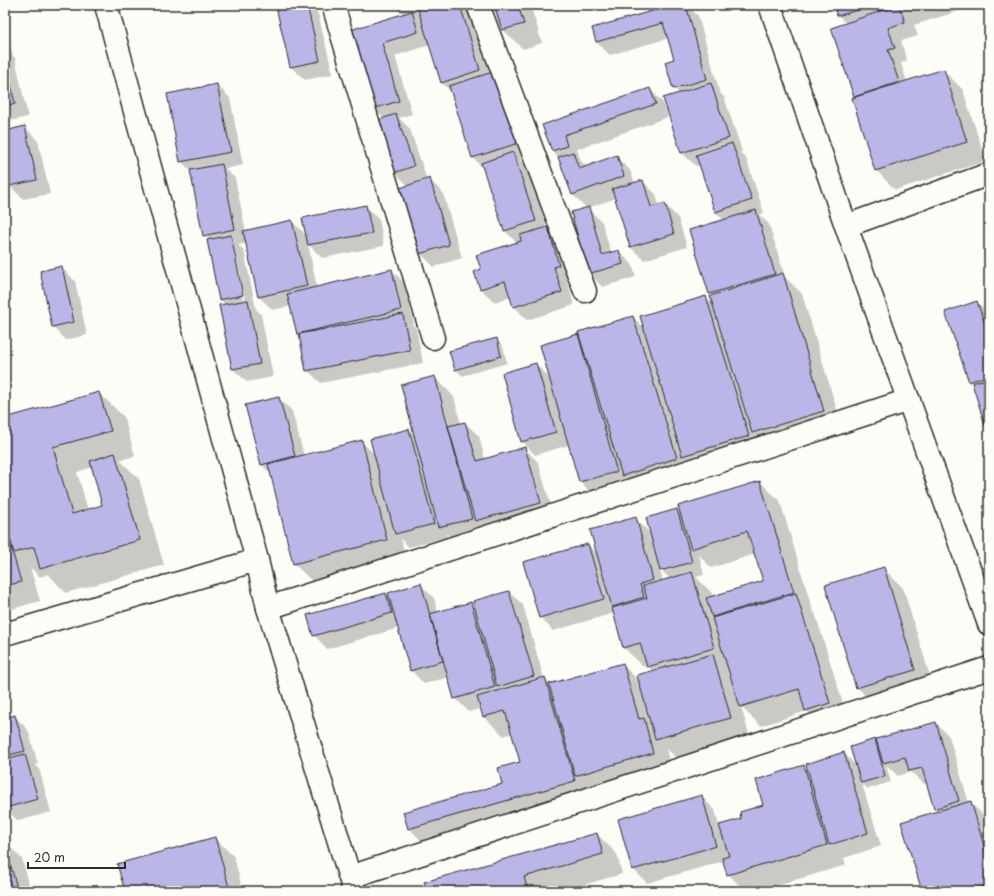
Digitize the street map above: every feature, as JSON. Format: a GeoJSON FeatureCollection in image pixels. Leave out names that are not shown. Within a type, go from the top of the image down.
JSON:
{"type":"FeatureCollection","features":[{"type":"Feature","properties":{"kind":"street"},"geometry":{"type":"LineString","coordinates":[[106,5],[257,560],[268,608],[352,884],[989,668]]}},
{"type":"Feature","properties":{"kind":"street"},"geometry":{"type":"LineString","coordinates":[[333,5],[433,338]]}},
{"type":"Feature","properties":{"kind":"street"},"geometry":{"type":"LineString","coordinates":[[478,5],[585,291]]}},
{"type":"Feature","properties":{"kind":"street"},"geometry":{"type":"LineString","coordinates":[[770,5],[846,226],[989,624]]}},
{"type":"Feature","properties":{"kind":"street"},"geometry":{"type":"LineString","coordinates":[[846,226],[989,174]]}},
{"type":"Feature","properties":{"kind":"street"},"geometry":{"type":"LineString","coordinates":[[268,608],[909,400]]}},
{"type":"Feature","properties":{"kind":"street"},"geometry":{"type":"LineString","coordinates":[[5,634],[257,560]]}},
{"type":"Feature","properties":{"kind":"building"},"geometry":{"type":"Polygon","coordinates":[[[283,5],[307,5],[320,61],[290,67],[276,7],[283,5]]]}},
{"type":"Feature","properties":{"kind":"building"},"geometry":{"type":"Polygon","coordinates":[[[429,5],[460,5],[480,70],[441,83],[418,9],[429,5]]]}},
{"type":"Feature","properties":{"kind":"building"},"geometry":{"type":"Polygon","coordinates":[[[494,5],[518,5],[524,24],[502,30],[494,5]]]}},
{"type":"Feature","properties":{"kind":"building"},"geometry":{"type":"Polygon","coordinates":[[[673,5],[686,5],[707,79],[673,89],[665,62],[674,59],[663,23],[596,42],[592,28],[673,5]]]}},
{"type":"Feature","properties":{"kind":"building"},"geometry":{"type":"Polygon","coordinates":[[[834,5],[868,5],[869,7],[837,16],[834,5]]]}},
{"type":"Feature","properties":{"kind":"building"},"geometry":{"type":"Polygon","coordinates":[[[875,5],[895,5],[877,11],[875,5]]]}},
{"type":"Feature","properties":{"kind":"building"},"geometry":{"type":"Polygon","coordinates":[[[899,5],[905,22],[888,28],[895,48],[888,50],[899,82],[854,97],[831,28],[899,5]]]}},
{"type":"Feature","properties":{"kind":"building"},"geometry":{"type":"Polygon","coordinates":[[[412,11],[418,32],[382,43],[399,101],[373,109],[350,30],[412,11]]]}},
{"type":"Feature","properties":{"kind":"building"},"geometry":{"type":"Polygon","coordinates":[[[5,56],[15,104],[5,106],[5,56]]]}},
{"type":"Feature","properties":{"kind":"building"},"geometry":{"type":"Polygon","coordinates":[[[502,69],[525,141],[472,158],[449,86],[502,69]]]}},
{"type":"Feature","properties":{"kind":"building"},"geometry":{"type":"Polygon","coordinates":[[[944,69],[967,142],[875,171],[852,98],[944,69]]]}},
{"type":"Feature","properties":{"kind":"building"},"geometry":{"type":"Polygon","coordinates":[[[711,83],[729,138],[681,153],[663,98],[711,83]]]}},
{"type":"Feature","properties":{"kind":"building"},"geometry":{"type":"Polygon","coordinates":[[[217,84],[231,152],[180,162],[167,94],[217,84]]]}},
{"type":"Feature","properties":{"kind":"building"},"geometry":{"type":"Polygon","coordinates":[[[650,88],[656,104],[564,135],[567,146],[552,151],[542,125],[650,88]]]}},
{"type":"Feature","properties":{"kind":"building"},"geometry":{"type":"Polygon","coordinates":[[[396,114],[414,166],[394,173],[375,121],[396,114]]]}},
{"type":"Feature","properties":{"kind":"building"},"geometry":{"type":"Polygon","coordinates":[[[25,126],[37,180],[9,186],[5,167],[5,131],[25,126]]]}},
{"type":"Feature","properties":{"kind":"building"},"geometry":{"type":"Polygon","coordinates":[[[732,143],[752,200],[715,212],[696,155],[732,143]]]}},
{"type":"Feature","properties":{"kind":"building"},"geometry":{"type":"Polygon","coordinates":[[[513,152],[536,221],[504,231],[481,163],[513,152]]]}},
{"type":"Feature","properties":{"kind":"building"},"geometry":{"type":"Polygon","coordinates":[[[573,152],[579,169],[617,155],[624,176],[572,195],[558,157],[573,152]]]}},
{"type":"Feature","properties":{"kind":"building"},"geometry":{"type":"Polygon","coordinates":[[[222,164],[235,229],[203,236],[190,170],[222,164]]]}},
{"type":"Feature","properties":{"kind":"building"},"geometry":{"type":"Polygon","coordinates":[[[430,178],[449,245],[419,254],[400,188],[430,178]]]}},
{"type":"Feature","properties":{"kind":"building"},"geometry":{"type":"Polygon","coordinates":[[[643,180],[651,207],[665,203],[674,234],[630,247],[612,189],[643,180]]]}},
{"type":"Feature","properties":{"kind":"building"},"geometry":{"type":"Polygon","coordinates":[[[366,205],[372,233],[308,245],[302,218],[366,205]]]}},
{"type":"Feature","properties":{"kind":"building"},"geometry":{"type":"Polygon","coordinates":[[[589,207],[602,255],[619,250],[623,264],[588,274],[571,212],[589,207]]]}},
{"type":"Feature","properties":{"kind":"building"},"geometry":{"type":"Polygon","coordinates":[[[756,210],[775,274],[709,294],[689,230],[756,210]]]}},
{"type":"Feature","properties":{"kind":"building"},"geometry":{"type":"Polygon","coordinates":[[[292,220],[307,286],[258,297],[243,231],[292,220]]]}},
{"type":"Feature","properties":{"kind":"building"},"geometry":{"type":"Polygon","coordinates":[[[548,227],[559,265],[554,267],[562,292],[513,307],[505,281],[480,289],[474,272],[481,269],[476,255],[521,241],[520,235],[548,227]]]}},
{"type":"Feature","properties":{"kind":"building"},"geometry":{"type":"Polygon","coordinates":[[[231,235],[243,295],[219,300],[207,240],[231,235]]]}},
{"type":"Feature","properties":{"kind":"building"},"geometry":{"type":"Polygon","coordinates":[[[62,266],[74,322],[52,327],[40,271],[62,266]]]}},
{"type":"Feature","properties":{"kind":"building"},"geometry":{"type":"Polygon","coordinates":[[[392,269],[401,310],[297,334],[287,294],[392,269]]]}},
{"type":"Feature","properties":{"kind":"building"},"geometry":{"type":"Polygon","coordinates":[[[783,273],[824,411],[752,433],[710,296],[783,273]]]}},
{"type":"Feature","properties":{"kind":"building"},"geometry":{"type":"Polygon","coordinates":[[[706,296],[749,436],[682,456],[640,316],[706,296]]]}},
{"type":"Feature","properties":{"kind":"building"},"geometry":{"type":"Polygon","coordinates":[[[248,300],[260,364],[232,369],[219,305],[248,300]]]}},
{"type":"Feature","properties":{"kind":"building"},"geometry":{"type":"Polygon","coordinates":[[[977,301],[989,336],[989,375],[969,382],[945,312],[977,301]]]}},
{"type":"Feature","properties":{"kind":"building"},"geometry":{"type":"Polygon","coordinates":[[[403,314],[410,350],[306,371],[299,334],[403,314]]]}},
{"type":"Feature","properties":{"kind":"building"},"geometry":{"type":"Polygon","coordinates":[[[633,316],[677,458],[622,476],[578,332],[633,316]]]}},
{"type":"Feature","properties":{"kind":"building"},"geometry":{"type":"Polygon","coordinates":[[[578,334],[617,472],[579,482],[540,345],[578,334]]]}},
{"type":"Feature","properties":{"kind":"building"},"geometry":{"type":"Polygon","coordinates":[[[497,338],[501,356],[455,370],[449,351],[497,338]]]}},
{"type":"Feature","properties":{"kind":"building"},"geometry":{"type":"Polygon","coordinates":[[[536,363],[556,432],[521,442],[502,373],[536,363]]]}},
{"type":"Feature","properties":{"kind":"building"},"geometry":{"type":"Polygon","coordinates":[[[435,376],[472,519],[438,527],[401,385],[435,376]]]}},
{"type":"Feature","properties":{"kind":"building"},"geometry":{"type":"Polygon","coordinates":[[[989,378],[989,438],[972,383],[989,378]]]}},
{"type":"Feature","properties":{"kind":"building"},"geometry":{"type":"Polygon","coordinates":[[[99,392],[111,431],[53,447],[72,514],[102,505],[90,461],[115,453],[140,540],[40,569],[34,547],[14,553],[5,521],[5,418],[99,392]]]}},
{"type":"Feature","properties":{"kind":"building"},"geometry":{"type":"Polygon","coordinates":[[[279,397],[295,456],[261,465],[245,405],[279,397]]]}},
{"type":"Feature","properties":{"kind":"building"},"geometry":{"type":"Polygon","coordinates":[[[465,422],[477,461],[525,447],[541,503],[475,521],[448,426],[465,422]]]}},
{"type":"Feature","properties":{"kind":"building"},"geometry":{"type":"Polygon","coordinates":[[[409,429],[434,524],[395,534],[370,439],[409,429]]]}},
{"type":"Feature","properties":{"kind":"building"},"geometry":{"type":"Polygon","coordinates":[[[362,440],[387,540],[293,564],[268,464],[362,440]]]}},
{"type":"Feature","properties":{"kind":"building"},"geometry":{"type":"Polygon","coordinates":[[[760,481],[794,592],[712,617],[706,598],[763,581],[747,531],[691,549],[678,506],[760,481]]]}},
{"type":"Feature","properties":{"kind":"building"},"geometry":{"type":"Polygon","coordinates":[[[677,509],[692,562],[660,571],[646,518],[677,509]]]}},
{"type":"Feature","properties":{"kind":"building"},"geometry":{"type":"Polygon","coordinates":[[[636,517],[653,580],[640,584],[644,597],[612,607],[590,530],[636,517]]]}},
{"type":"Feature","properties":{"kind":"building"},"geometry":{"type":"Polygon","coordinates":[[[5,526],[21,582],[5,586],[5,526]]]}},
{"type":"Feature","properties":{"kind":"building"},"geometry":{"type":"Polygon","coordinates":[[[588,544],[604,599],[539,618],[523,562],[588,544]]]}},
{"type":"Feature","properties":{"kind":"building"},"geometry":{"type":"Polygon","coordinates":[[[884,567],[915,670],[856,688],[825,585],[884,567]]]}},
{"type":"Feature","properties":{"kind":"building"},"geometry":{"type":"Polygon","coordinates":[[[692,572],[714,648],[647,667],[640,643],[623,648],[612,608],[647,598],[643,586],[692,572]]]}},
{"type":"Feature","properties":{"kind":"building"},"geometry":{"type":"Polygon","coordinates":[[[421,583],[443,661],[410,671],[388,593],[421,583]]]}},
{"type":"Feature","properties":{"kind":"building"},"geometry":{"type":"Polygon","coordinates":[[[509,591],[534,676],[497,687],[473,601],[509,591]]]}},
{"type":"Feature","properties":{"kind":"building"},"geometry":{"type":"Polygon","coordinates":[[[386,593],[392,613],[313,636],[307,615],[386,593]]]}},
{"type":"Feature","properties":{"kind":"building"},"geometry":{"type":"Polygon","coordinates":[[[796,593],[830,703],[805,711],[799,689],[740,707],[712,618],[796,593]]]}},
{"type":"Feature","properties":{"kind":"building"},"geometry":{"type":"Polygon","coordinates":[[[471,602],[495,687],[454,699],[430,614],[471,602]]]}},
{"type":"Feature","properties":{"kind":"building"},"geometry":{"type":"Polygon","coordinates":[[[713,654],[731,718],[655,739],[637,675],[713,654]]]}},
{"type":"Feature","properties":{"kind":"building"},"geometry":{"type":"Polygon","coordinates":[[[623,663],[639,719],[644,718],[653,753],[575,776],[549,684],[623,663]]]}},
{"type":"Feature","properties":{"kind":"building"},"geometry":{"type":"Polygon","coordinates":[[[545,677],[575,781],[408,829],[403,812],[502,784],[498,768],[520,762],[505,711],[483,717],[477,697],[545,677]]]}},
{"type":"Feature","properties":{"kind":"building"},"geometry":{"type":"Polygon","coordinates":[[[15,715],[25,751],[5,756],[5,718],[15,715]]]}},
{"type":"Feature","properties":{"kind":"building"},"geometry":{"type":"Polygon","coordinates":[[[936,722],[959,801],[934,809],[922,768],[909,771],[905,757],[883,763],[876,739],[936,722]]]}},
{"type":"Feature","properties":{"kind":"building"},"geometry":{"type":"Polygon","coordinates":[[[875,739],[885,776],[861,783],[850,747],[875,739]]]}},
{"type":"Feature","properties":{"kind":"building"},"geometry":{"type":"Polygon","coordinates":[[[844,752],[868,833],[829,845],[806,764],[844,752]]]}},
{"type":"Feature","properties":{"kind":"building"},"geometry":{"type":"Polygon","coordinates":[[[25,754],[38,799],[5,808],[5,759],[25,754]]]}},
{"type":"Feature","properties":{"kind":"building"},"geometry":{"type":"Polygon","coordinates":[[[804,765],[827,845],[727,875],[722,858],[729,856],[719,825],[741,819],[740,812],[763,805],[756,780],[804,765]]]}},
{"type":"Feature","properties":{"kind":"building"},"geometry":{"type":"Polygon","coordinates":[[[702,795],[716,846],[632,870],[618,819],[702,795]]]}},
{"type":"Feature","properties":{"kind":"building"},"geometry":{"type":"Polygon","coordinates":[[[971,801],[989,863],[989,885],[969,891],[922,891],[901,822],[971,801]]]}},
{"type":"Feature","properties":{"kind":"building"},"geometry":{"type":"Polygon","coordinates":[[[597,833],[603,854],[524,877],[528,891],[427,891],[424,882],[597,833]]]}},
{"type":"Feature","properties":{"kind":"building"},"geometry":{"type":"Polygon","coordinates":[[[215,837],[230,891],[125,891],[117,864],[215,837]]]}},
{"type":"Feature","properties":{"kind":"building"},"geometry":{"type":"Polygon","coordinates":[[[5,846],[18,891],[5,891],[5,846]]]}}]}
